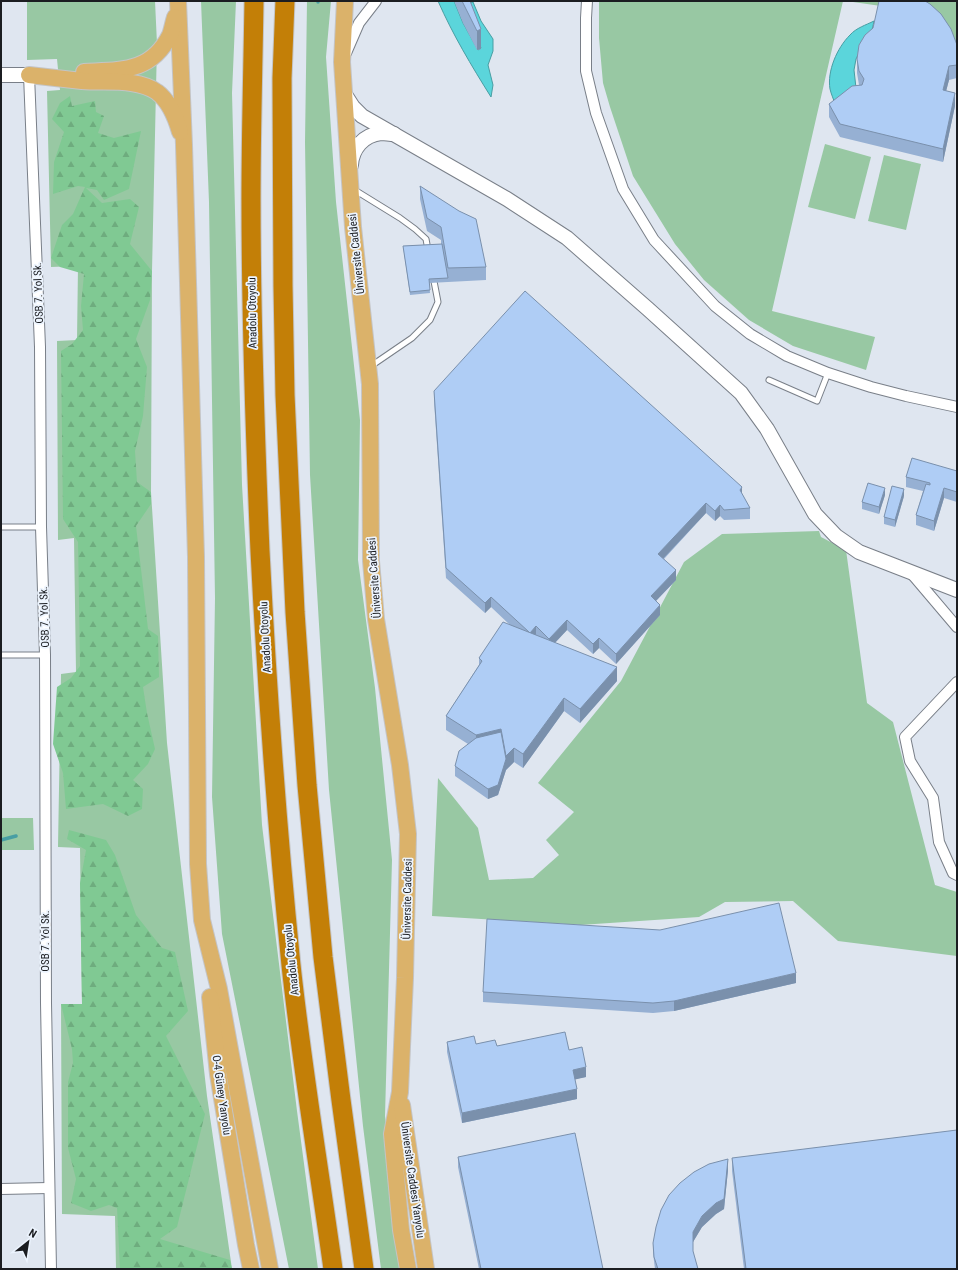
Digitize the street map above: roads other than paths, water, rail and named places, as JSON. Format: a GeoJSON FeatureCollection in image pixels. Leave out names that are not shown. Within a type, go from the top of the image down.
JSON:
{"type":"FeatureCollection","features":[{"type":"Feature","properties":{"kind":"highway","name":"Anadolu Otoyolu"},"geometry":{"type":"LineString","coordinates":[[254,1],[251,199],[252,299],[254,409],[265,638],[281,854],[292,967],[306,1082],[333,1269]]}},
{"type":"Feature","properties":{"kind":"highway"},"geometry":{"type":"LineString","coordinates":[[285,1],[282,78],[283,294],[295,612],[310,822],[323,957],[340,1100],[364,1269]]}},
{"type":"Feature","properties":{"kind":"main road","name":"Üniversite Caddesi"},"geometry":{"type":"LineString","coordinates":[[345,1],[342,62],[353,227],[368,368],[371,418],[371,561],[376,619],[400,765],[408,834],[405,978],[400,1092]]}},
{"type":"Feature","properties":{"kind":"main road"},"geometry":{"type":"LineString","coordinates":[[30,75],[114,71],[130,69],[141,64],[152,58],[162,48],[170,34],[178,3]]}},
{"type":"Feature","properties":{"kind":"main road"},"geometry":{"type":"LineString","coordinates":[[178,3],[184,145],[196,557],[198,864],[202,920],[218,989],[270,1269]]}},
{"type":"Feature","properties":{"kind":"main road"},"geometry":{"type":"LineString","coordinates":[[30,75],[82,81],[139,84],[149,88],[159,93],[167,102],[174,116],[184,145]]}},
{"type":"Feature","properties":{"kind":"main road","name":"O-4 Güney Yanyolu"},"geometry":{"type":"LineString","coordinates":[[202,920],[218,1074],[251,1269]]}},
{"type":"Feature","properties":{"kind":"main road"},"geometry":{"type":"LineString","coordinates":[[400,1092],[392,1134],[401,1230],[408,1269]]}},
{"type":"Feature","properties":{"kind":"main road","name":"Üniversite Caddesi Yanyolu"},"geometry":{"type":"LineString","coordinates":[[400,1092],[426,1269]]}},
{"type":"Feature","properties":{"kind":"street"},"geometry":{"type":"LineString","coordinates":[[342,62],[359,23],[376,1]]}},
{"type":"Feature","properties":{"kind":"street"},"geometry":{"type":"LineString","coordinates":[[587,1],[586,71],[596,113],[623,189],[654,240],[715,306],[750,334],[787,356],[828,373],[878,389],[957,407]]}},
{"type":"Feature","properties":{"kind":"street"},"geometry":{"type":"LineString","coordinates":[[1,75],[30,75]]}},
{"type":"Feature","properties":{"kind":"street","name":"OSB 7. Yol Sk."},"geometry":{"type":"LineString","coordinates":[[30,75],[40,347],[41,527],[45,655],[46,1003],[51,1269]]}},
{"type":"Feature","properties":{"kind":"street"},"geometry":{"type":"LineString","coordinates":[[344,93],[353,107],[362,116],[507,199],[567,238],[741,393],[767,429],[815,514],[836,536],[859,552],[957,590]]}},
{"type":"Feature","properties":{"kind":"street"},"geometry":{"type":"LineString","coordinates":[[350,182],[352,158],[357,146],[368,137],[381,133],[396,135]]}},
{"type":"Feature","properties":{"kind":"street"},"geometry":{"type":"LineString","coordinates":[[911,572],[957,627]]}},
{"type":"Feature","properties":{"kind":"street"},"geometry":{"type":"LineString","coordinates":[[957,682],[905,737],[910,761],[933,798],[939,842],[953,873],[957,875]]}},
{"type":"Feature","properties":{"kind":"street"},"geometry":{"type":"LineString","coordinates":[[1,1189],[49,1188]]}},
{"type":"Feature","properties":{"kind":"lane"},"geometry":{"type":"LineString","coordinates":[[350,182],[415,229],[426,239],[429,253]]}},
{"type":"Feature","properties":{"kind":"lane"},"geometry":{"type":"LineString","coordinates":[[368,368],[412,338],[430,320],[438,302],[431,267]]}},
{"type":"Feature","properties":{"kind":"lane"},"geometry":{"type":"LineString","coordinates":[[769,380],[817,401],[828,373]]}},
{"type":"Feature","properties":{"kind":"lane"},"geometry":{"type":"LineString","coordinates":[[1,527],[41,527]]}},
{"type":"Feature","properties":{"kind":"lane"},"geometry":{"type":"LineString","coordinates":[[1,655],[45,655]]}},
{"type":"Feature","properties":{"kind":"water"},"geometry":{"type":"Polygon","coordinates":[[[438,1],[454,1],[463,23],[478,50],[481,48],[464,6],[473,2],[481,21],[493,39],[493,51],[488,65],[493,85],[491,97],[463,50],[438,1]]]}},
{"type":"Feature","properties":{"kind":"water"},"geometry":{"type":"Polygon","coordinates":[[[874,21],[870,40],[861,49],[856,59],[854,70],[856,88],[835,104],[830,91],[829,82],[837,53],[845,40],[852,33],[874,21]]]}},
{"type":"Feature","properties":{"kind":"waterway"},"geometry":{"type":"LineString","coordinates":[[1,840],[16,836]]}}]}
